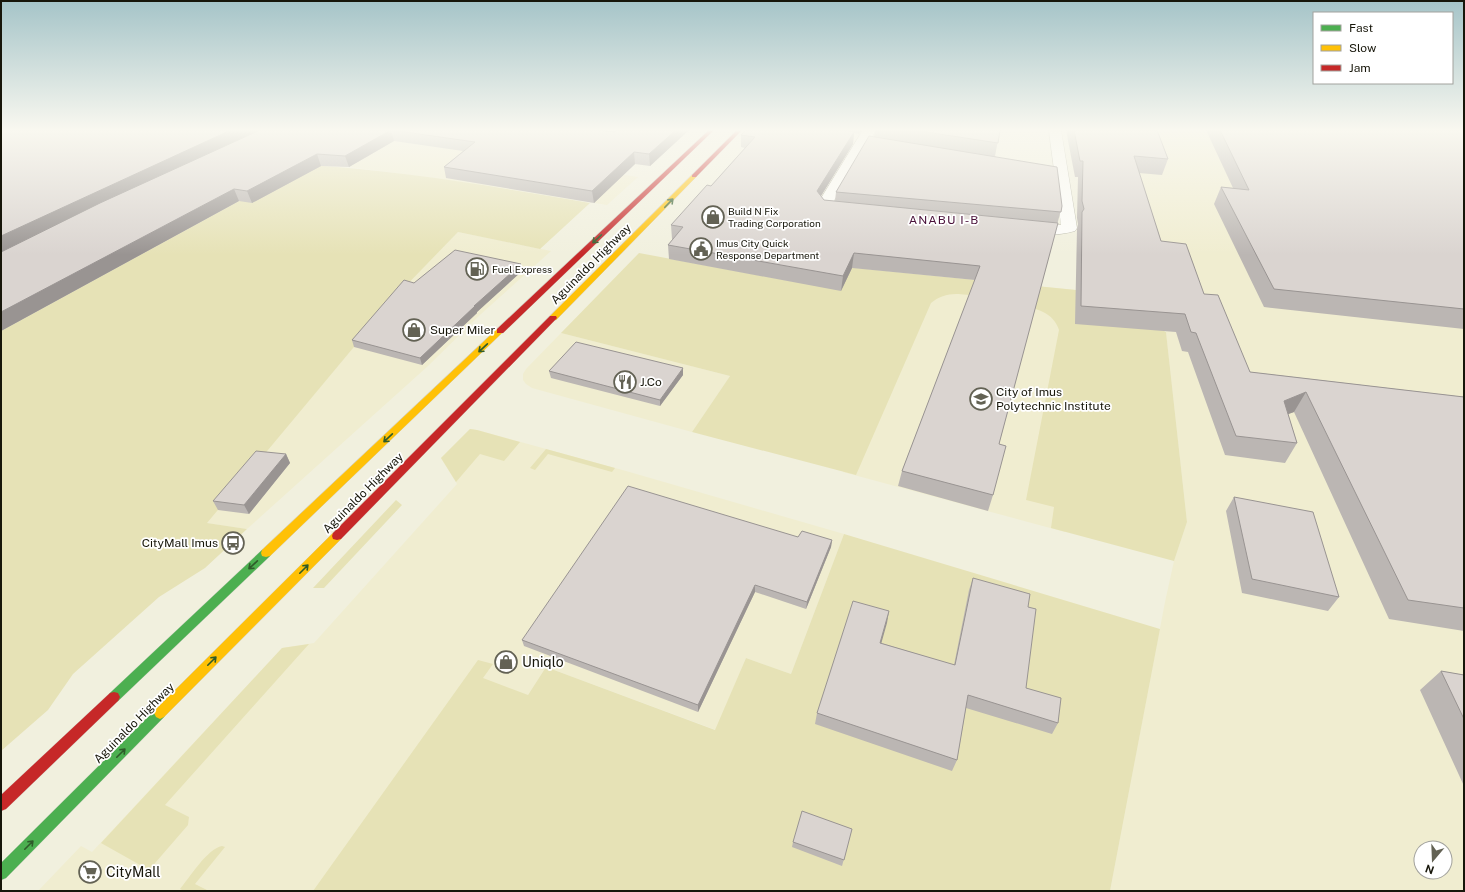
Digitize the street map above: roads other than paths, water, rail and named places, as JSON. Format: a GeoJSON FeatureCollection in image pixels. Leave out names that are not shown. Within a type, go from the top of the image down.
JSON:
{"type":"FeatureCollection","features":[{"type":"Feature","properties":{"kind":"highway","name":"Aguinaldo Highway"},"geometry":{"type":"LineString","coordinates":[[1,804],[670,172]]}},
{"type":"Feature","properties":{"kind":"highway","name":"Aguinaldo Highway"},"geometry":{"type":"LineString","coordinates":[[1,873],[700,172]]}},
{"type":"Feature","properties":{"kind":"highway"},"geometry":{"type":"LineString","coordinates":[[658,183],[684,188]]}},
{"type":"Feature","properties":{"kind":"street"},"geometry":{"type":"LineString","coordinates":[[845,172],[824,205],[831,209],[857,212]]}},
{"type":"Feature","properties":{"kind":"street"},"geometry":{"type":"LineString","coordinates":[[1011,226],[1058,231],[1069,228],[1061,172]]}},
{"type":"Feature","properties":{"kind":"place","name":"Build N Fix Trading Corporation"},"geometry":{"type":"Point","coordinates":[713,217]}},
{"type":"Feature","properties":{"kind":"place","name":"Imus City Quick Response Department"},"geometry":{"type":"Point","coordinates":[701,249]}},
{"type":"Feature","properties":{"kind":"place","name":"Fuel Express"},"geometry":{"type":"Point","coordinates":[477,269]}},
{"type":"Feature","properties":{"kind":"place","name":"Super Miler"},"geometry":{"type":"Point","coordinates":[414,330]}},
{"type":"Feature","properties":{"kind":"place","name":"J.Co"},"geometry":{"type":"Point","coordinates":[625,382]}},
{"type":"Feature","properties":{"kind":"place","name":"City of Imus Polytechnic Institute"},"geometry":{"type":"Point","coordinates":[981,399]}},
{"type":"Feature","properties":{"kind":"place","name":"CityMall Imus"},"geometry":{"type":"Point","coordinates":[233,543]}},
{"type":"Feature","properties":{"kind":"place","name":"Uniqlo"},"geometry":{"type":"Point","coordinates":[506,662]}},
{"type":"Feature","properties":{"kind":"place","name":"CityMall"},"geometry":{"type":"Point","coordinates":[90,872]}},
{"type":"Feature","properties":{"kind":"district","name":"ANABU I-B"},"geometry":{"type":"Point","coordinates":[944,220]}}]}
